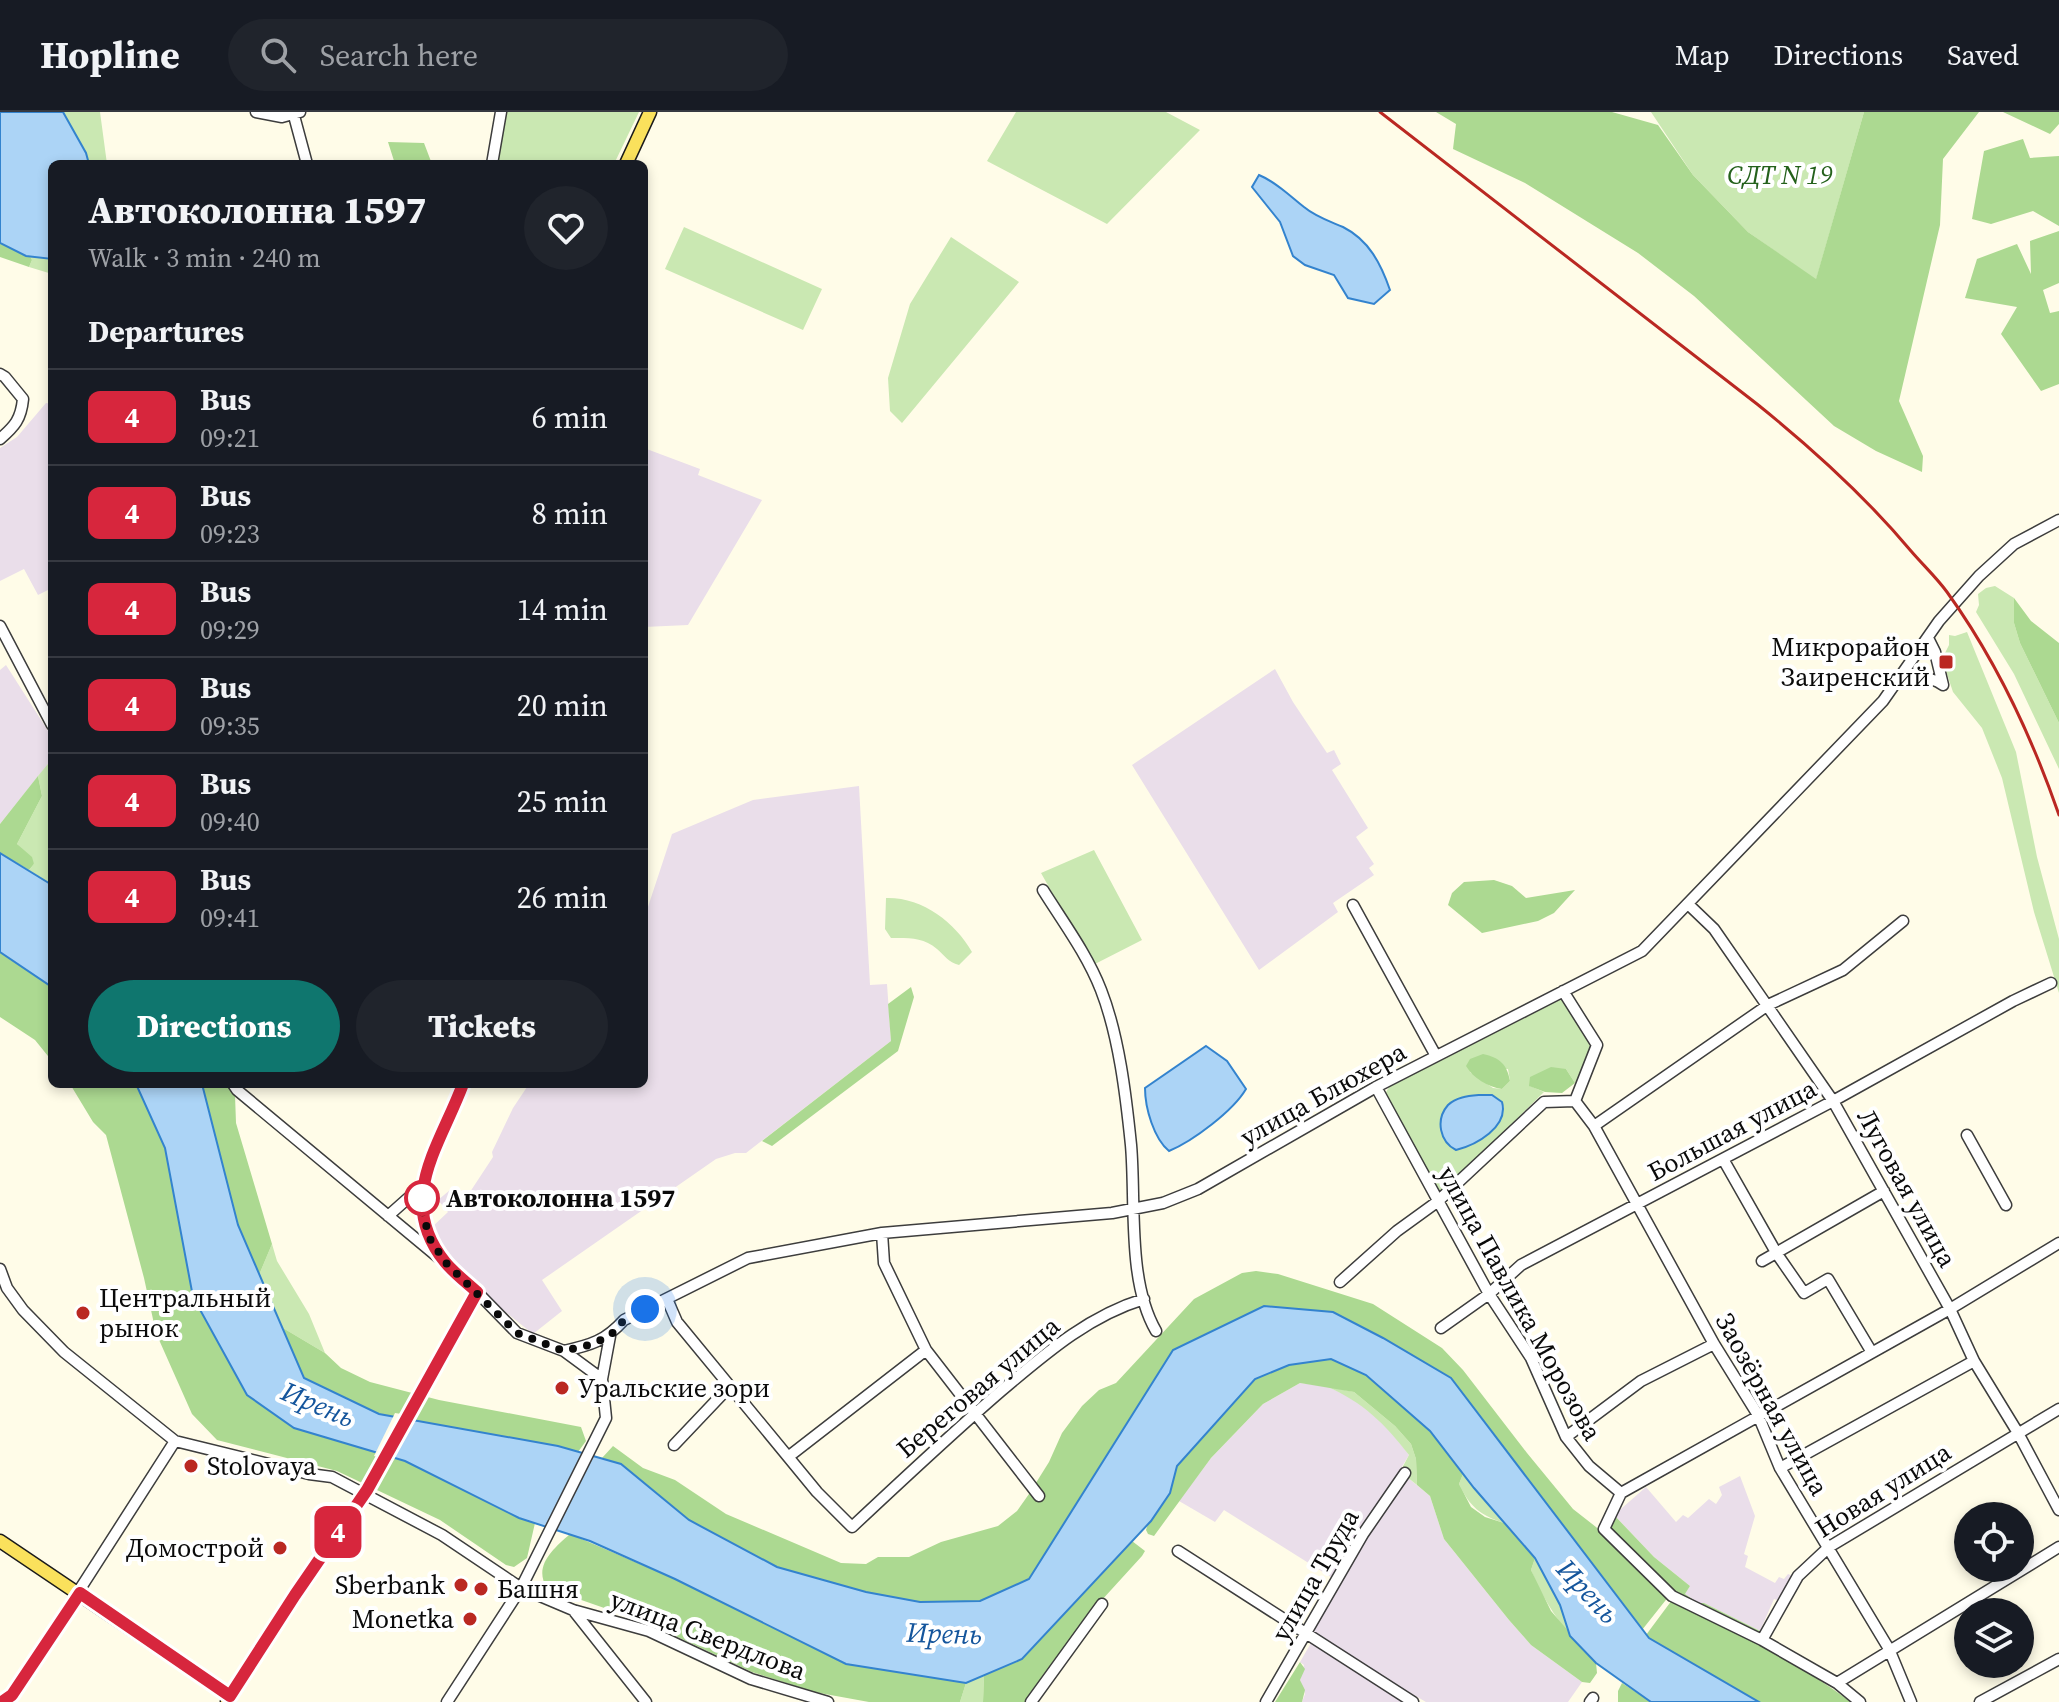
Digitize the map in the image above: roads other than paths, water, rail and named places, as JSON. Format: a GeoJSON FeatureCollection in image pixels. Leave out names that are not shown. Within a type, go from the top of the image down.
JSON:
{"type":"FeatureCollection","features":[{"type":"Feature","properties":{"kind":"main road"},"geometry":{"type":"LineString","coordinates":[[628,160],[650,112]]}},
{"type":"Feature","properties":{"kind":"main road"},"geometry":{"type":"LineString","coordinates":[[0,1541],[232,1700],[295,1595],[366,1491],[477,1292],[446,1263],[430,1239],[421,1207],[425,1170],[461,1088]]}},
{"type":"Feature","properties":{"kind":"street"},"geometry":{"type":"LineString","coordinates":[[256,112],[282,117],[295,113],[306,160]]}},
{"type":"Feature","properties":{"kind":"street"},"geometry":{"type":"LineString","coordinates":[[493,160],[501,112]]}},
{"type":"Feature","properties":{"kind":"street"},"geometry":{"type":"LineString","coordinates":[[0,374],[23,399],[21,417],[0,439]]}},
{"type":"Feature","properties":{"kind":"street","name":"улица Блюхера"},"geometry":{"type":"LineString","coordinates":[[564,1351],[610,1336],[624,1320],[748,1258],[882,1233],[1131,1209],[1163,1203],[1198,1189],[1376,1087],[1642,951],[1899,682],[1948,610],[1994,561],[2022,539],[2059,520]]}},
{"type":"Feature","properties":{"kind":"street"},"geometry":{"type":"LineString","coordinates":[[0,626],[48,717]]}},
{"type":"Feature","properties":{"kind":"street"},"geometry":{"type":"LineString","coordinates":[[1899,682],[1922,677],[1937,680],[1943,685],[1935,652],[1928,638]]}},
{"type":"Feature","properties":{"kind":"street"},"geometry":{"type":"LineString","coordinates":[[1043,890],[1102,993],[1126,1099],[1134,1179],[1131,1209],[1147,1315],[1156,1331]]}},
{"type":"Feature","properties":{"kind":"street"},"geometry":{"type":"LineString","coordinates":[[1353,905],[1436,1056]]}},
{"type":"Feature","properties":{"kind":"street","name":"Луговая улица"},"geometry":{"type":"LineString","coordinates":[[1689,905],[1714,929],[1833,1101],[2059,1510]]}},
{"type":"Feature","properties":{"kind":"street"},"geometry":{"type":"LineString","coordinates":[[1594,1126],[1768,1005],[1843,970],[1903,921]]}},
{"type":"Feature","properties":{"kind":"street","name":"Большая улица"},"geometry":{"type":"LineString","coordinates":[[1441,1328],[1489,1294],[1521,1265],[2051,983]]}},
{"type":"Feature","properties":{"kind":"street"},"geometry":{"type":"LineString","coordinates":[[1340,1282],[1397,1231],[1437,1202],[1544,1102],[1575,1101],[1597,1045],[1563,991]]}},
{"type":"Feature","properties":{"kind":"street","name":"улица Павлика Морозова"},"geometry":{"type":"LineString","coordinates":[[1376,1087],[1489,1294],[1531,1358],[1566,1437],[1589,1466],[1621,1493]]}},
{"type":"Feature","properties":{"kind":"street"},"geometry":{"type":"LineString","coordinates":[[236,1088],[446,1263]]}},
{"type":"Feature","properties":{"kind":"street","name":"Заозёрная улица"},"geometry":{"type":"LineString","coordinates":[[1575,1101],[1594,1126],[1714,1344],[1758,1415],[1780,1468],[1889,1649],[1911,1702]]}},
{"type":"Feature","properties":{"kind":"street"},"geometry":{"type":"LineString","coordinates":[[1967,1135],[2006,1205]]}},
{"type":"Feature","properties":{"kind":"street"},"geometry":{"type":"LineString","coordinates":[[1723,1159],[1777,1254],[1804,1293],[1828,1279],[1871,1351]]}},
{"type":"Feature","properties":{"kind":"street"},"geometry":{"type":"LineString","coordinates":[[388,1216],[424,1184]]}},
{"type":"Feature","properties":{"kind":"street"},"geometry":{"type":"LineString","coordinates":[[1762,1261],[1884,1191]]}},
{"type":"Feature","properties":{"kind":"street"},"geometry":{"type":"LineString","coordinates":[[882,1233],[884,1263],[926,1350],[1039,1496]]}},
{"type":"Feature","properties":{"kind":"street"},"geometry":{"type":"LineString","coordinates":[[1860,1702],[1837,1683],[1762,1640],[1672,1596],[1604,1529],[1621,1493],[1950,1309],[2059,1243]]}},
{"type":"Feature","properties":{"kind":"street"},"geometry":{"type":"LineString","coordinates":[[0,1269],[7,1288],[23,1310],[64,1352],[175,1441],[80,1593],[12,1695],[2,1702]]}},
{"type":"Feature","properties":{"kind":"street"},"geometry":{"type":"LineString","coordinates":[[477,1292],[517,1333],[564,1351],[602,1379]]}},
{"type":"Feature","properties":{"kind":"street"},"geometry":{"type":"LineString","coordinates":[[667,1299],[677,1322],[788,1457],[926,1350]]}},
{"type":"Feature","properties":{"kind":"street","name":"Береговая улица"},"geometry":{"type":"LineString","coordinates":[[788,1457],[852,1527],[1060,1341],[1118,1307],[1144,1299]]}},
{"type":"Feature","properties":{"kind":"street"},"geometry":{"type":"LineString","coordinates":[[447,1702],[521,1588],[606,1418],[602,1379],[610,1336]]}},
{"type":"Feature","properties":{"kind":"street"},"geometry":{"type":"LineString","coordinates":[[1566,1437],[1641,1381],[1714,1344]]}},
{"type":"Feature","properties":{"kind":"street"},"geometry":{"type":"LineString","coordinates":[[1780,1468],[1974,1361]]}},
{"type":"Feature","properties":{"kind":"street"},"geometry":{"type":"LineString","coordinates":[[674,1445],[730,1386]]}},
{"type":"Feature","properties":{"kind":"street","name":"Новая улица"},"geometry":{"type":"LineString","coordinates":[[1762,1640],[1798,1576],[1829,1547],[2059,1409]]}},
{"type":"Feature","properties":{"kind":"street","name":"улица Свердлова"},"geometry":{"type":"LineString","coordinates":[[175,1441],[332,1477],[366,1491],[442,1535],[521,1588],[573,1610],[649,1631],[751,1679],[828,1702]]}},
{"type":"Feature","properties":{"kind":"street","name":"улица Труда"},"geometry":{"type":"LineString","coordinates":[[1266,1702],[1363,1534],[1405,1473]]}},
{"type":"Feature","properties":{"kind":"street"},"geometry":{"type":"LineString","coordinates":[[1837,1683],[2059,1547]]}},
{"type":"Feature","properties":{"kind":"street"},"geometry":{"type":"LineString","coordinates":[[1178,1551],[1413,1702]]}},
{"type":"Feature","properties":{"kind":"street"},"geometry":{"type":"LineString","coordinates":[[1031,1702],[1102,1604]]}},
{"type":"Feature","properties":{"kind":"street","name":"улица Свердлова"},"geometry":{"type":"LineString","coordinates":[[573,1610],[646,1702]]}},
{"type":"Feature","properties":{"kind":"street"},"geometry":{"type":"LineString","coordinates":[[1980,1702],[2059,1659]]}},
{"type":"Feature","properties":{"kind":"water"},"geometry":{"type":"Polygon","coordinates":[[[0,112],[63,112],[88,160],[48,160],[48,259],[26,256],[0,243],[0,112]]]}},
{"type":"Feature","properties":{"kind":"water"},"geometry":{"type":"Polygon","coordinates":[[[1259,175],[1277,185],[1313,214],[1343,227],[1360,239],[1378,262],[1390,290],[1374,304],[1348,298],[1334,275],[1305,265],[1293,256],[1280,222],[1252,187],[1259,175]]]}},
{"type":"Feature","properties":{"kind":"water"},"geometry":{"type":"Polygon","coordinates":[[[0,853],[48,883],[48,984],[0,952],[0,853]]]}},
{"type":"Feature","properties":{"kind":"water"},"geometry":{"type":"Polygon","coordinates":[[[1206,1046],[1227,1061],[1246,1089],[1232,1107],[1212,1124],[1169,1151],[1151,1122],[1145,1088],[1206,1046]]]}},
{"type":"Feature","properties":{"kind":"water","name":"Ирень"},"geometry":{"type":"Polygon","coordinates":[[[138,1088],[203,1088],[238,1225],[304,1378],[379,1414],[558,1446],[621,1464],[689,1520],[777,1567],[866,1592],[920,1602],[980,1601],[1029,1579],[1173,1350],[1264,1306],[1333,1312],[1451,1378],[1649,1638],[1759,1702],[1651,1702],[1596,1663],[1570,1636],[1560,1605],[1535,1558],[1474,1488],[1430,1431],[1366,1375],[1331,1359],[1289,1365],[1255,1379],[1177,1466],[1170,1493],[1151,1521],[1022,1659],[966,1683],[846,1664],[675,1579],[590,1541],[519,1518],[405,1461],[294,1428],[247,1395],[193,1297],[165,1148],[138,1088]]]}},
{"type":"Feature","properties":{"kind":"water"},"geometry":{"type":"Polygon","coordinates":[[[1492,1095],[1502,1102],[1501,1119],[1489,1134],[1456,1150],[1446,1142],[1441,1130],[1444,1111],[1455,1100],[1492,1095]]]}},
{"type":"Feature","properties":{"kind":"railway"},"geometry":{"type":"LineString","coordinates":[[1380,112],[1757,404],[1857,492],[1943,587],[1965,618],[2025,728],[2059,815]]}},
{"type":"Feature","properties":{"kind":"place","name":"Микрорайон Заиренский"},"geometry":{"type":"Point","coordinates":[1946,662]}},
{"type":"Feature","properties":{"kind":"place","name":"Автоколонна 1597"},"geometry":{"type":"Point","coordinates":[422,1198]}},
{"type":"Feature","properties":{"kind":"place","name":"Центральный рынок"},"geometry":{"type":"Point","coordinates":[83,1313]}},
{"type":"Feature","properties":{"kind":"place","name":"Уральские зори"},"geometry":{"type":"Point","coordinates":[562,1388]}},
{"type":"Feature","properties":{"kind":"place","name":"Stolovaya"},"geometry":{"type":"Point","coordinates":[191,1466]}},
{"type":"Feature","properties":{"kind":"place","name":"Домострой"},"geometry":{"type":"Point","coordinates":[280,1548]}},
{"type":"Feature","properties":{"kind":"place","name":"Sberbank"},"geometry":{"type":"Point","coordinates":[461,1585]}},
{"type":"Feature","properties":{"kind":"place","name":"Башня"},"geometry":{"type":"Point","coordinates":[481,1589]}},
{"type":"Feature","properties":{"kind":"place","name":"Monetka"},"geometry":{"type":"Point","coordinates":[470,1619]}},
{"type":"Feature","properties":{"kind":"park label","name":"СДТ N 19"},"geometry":{"type":"Point","coordinates":[1780,175]}}]}
